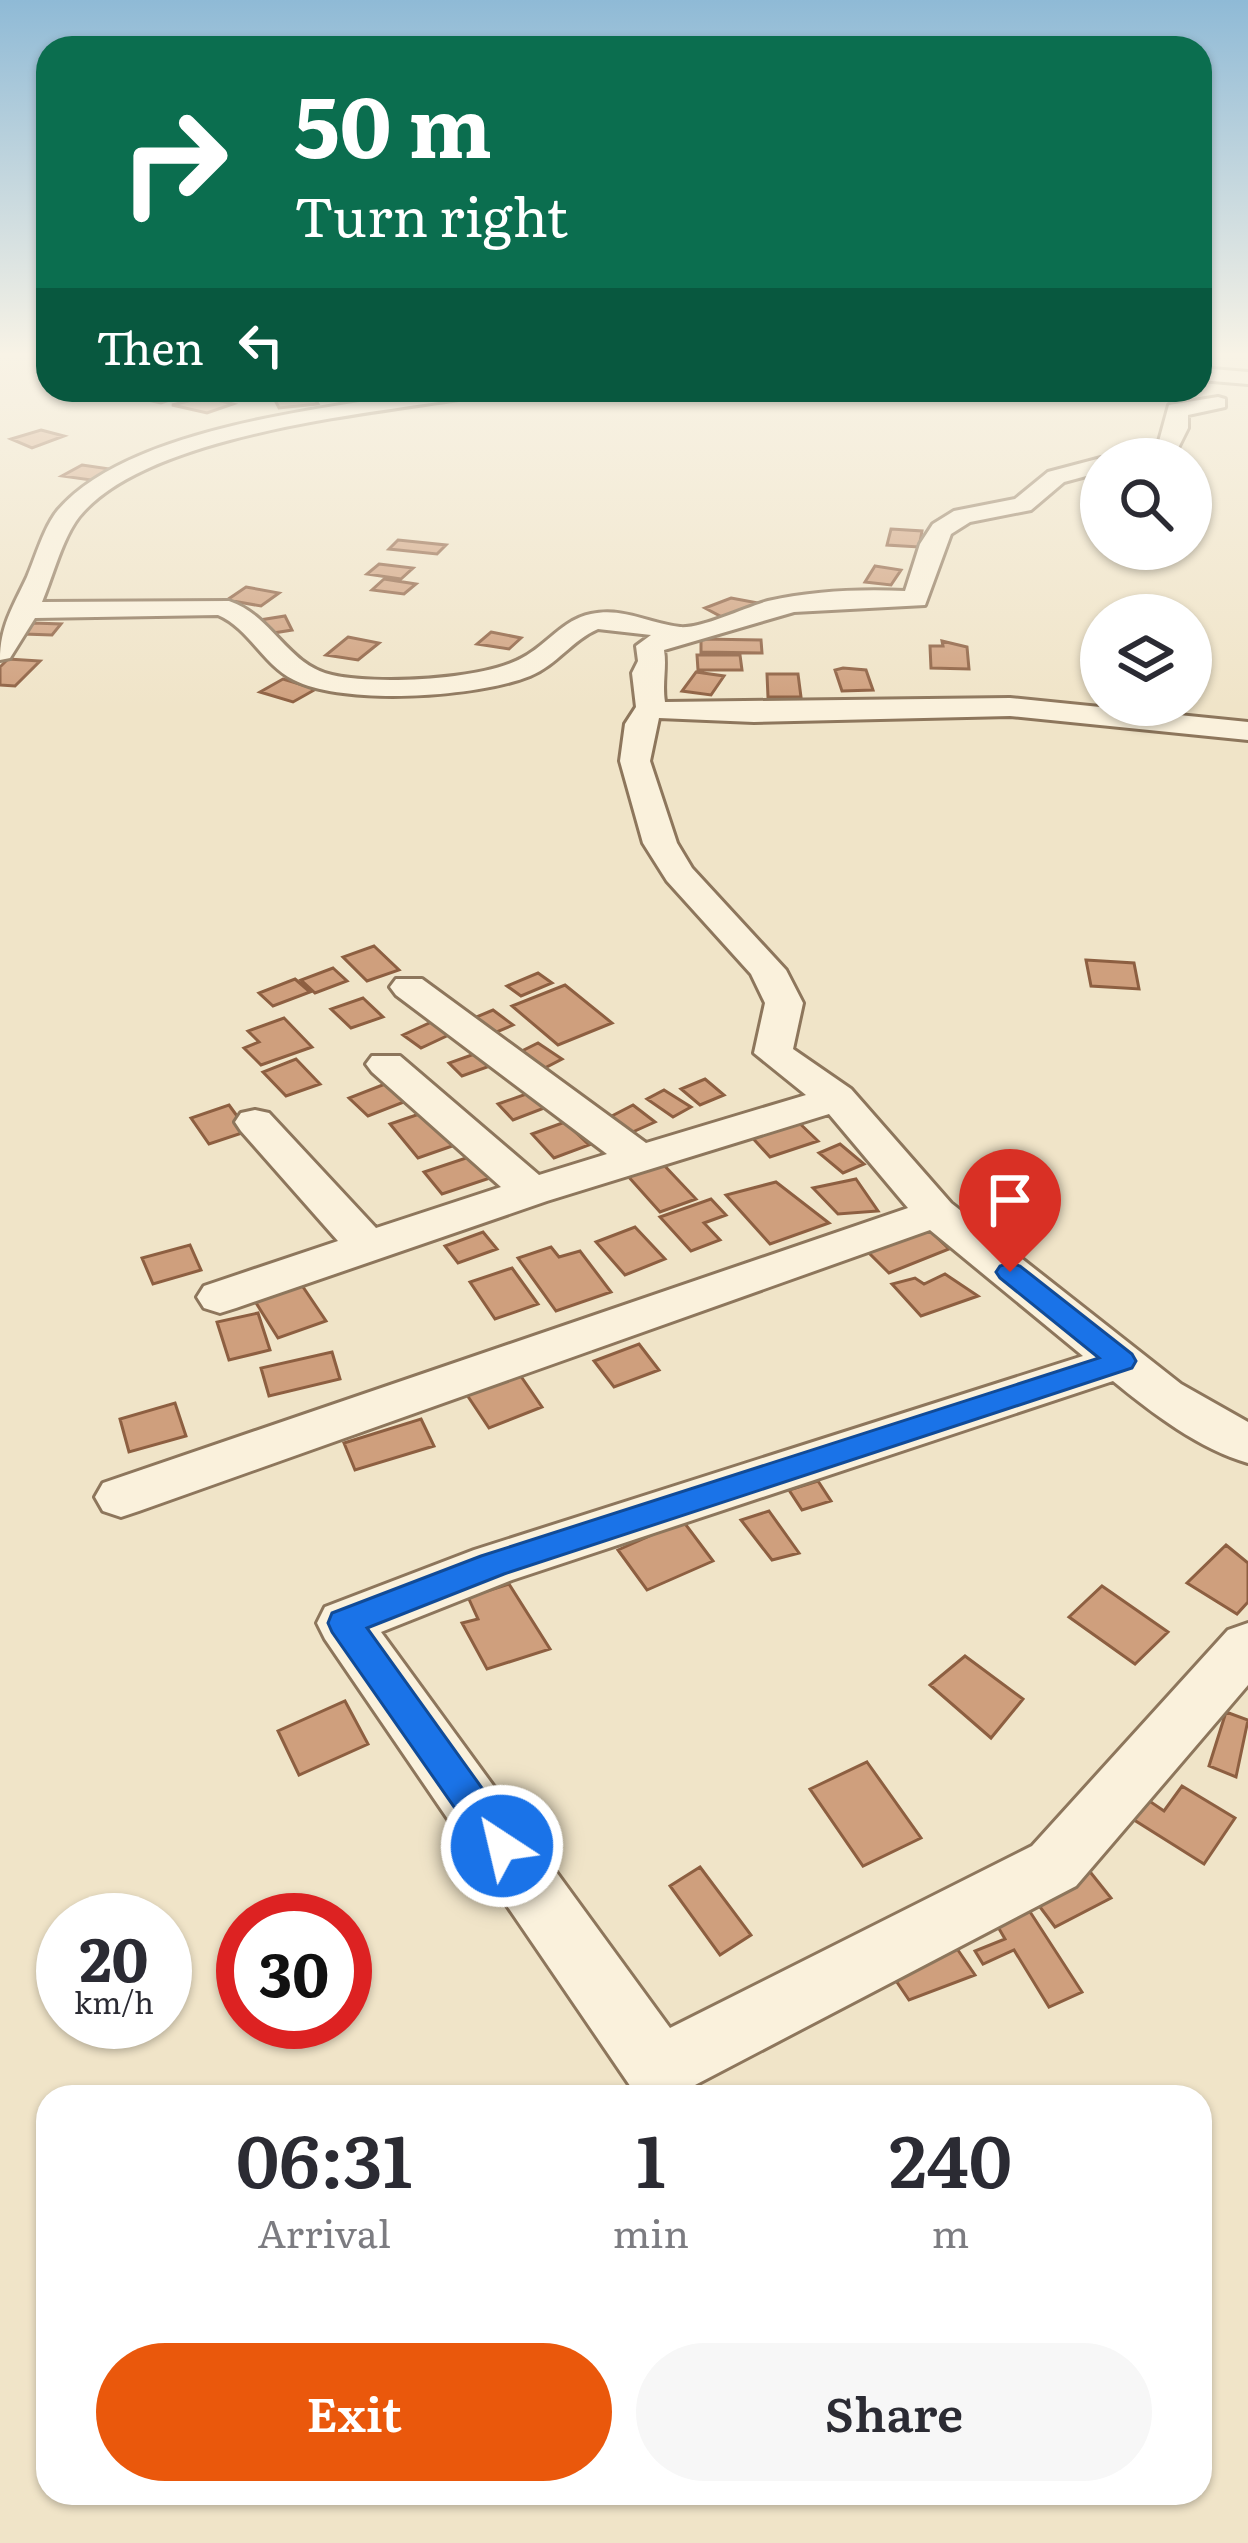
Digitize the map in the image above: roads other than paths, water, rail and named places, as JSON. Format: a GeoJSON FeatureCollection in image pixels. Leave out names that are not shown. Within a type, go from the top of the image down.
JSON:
{"type":"FeatureCollection","features":[{"type":"Feature","properties":{"kind":"street"},"geometry":{"type":"LineString","coordinates":[[0,652],[16,631],[67,515],[81,499],[128,472]]}},
{"type":"Feature","properties":{"kind":"street"},"geometry":{"type":"LineString","coordinates":[[1076,472],[1056,477],[1023,505],[963,515],[942,530],[932,544],[916,599],[851,596],[754,614],[689,636],[670,636],[650,646],[652,661],[646,673],[651,707],[640,724],[635,761],[660,844],[679,874],[768,970],[784,1003],[773,1053],[837,1098],[936,1213],[1164,1396],[1248,1445]]}},
{"type":"Feature","properties":{"kind":"street"},"geometry":{"type":"LineString","coordinates":[[22,610],[220,607],[239,611],[296,670],[319,680],[394,690],[521,670],[543,657],[567,632],[599,620],[664,629],[670,636]]}},
{"type":"Feature","properties":{"kind":"street"},"geometry":{"type":"LineString","coordinates":[[651,707],[708,714],[1008,706],[1122,715],[1179,728],[1248,730]]}},
{"type":"Feature","properties":{"kind":"street"},"geometry":{"type":"LineString","coordinates":[[409,986],[638,1157]]}},
{"type":"Feature","properties":{"kind":"street"},"geometry":{"type":"LineString","coordinates":[[386,1064],[532,1191]]}},
{"type":"Feature","properties":{"kind":"street"},"geometry":{"type":"LineString","coordinates":[[220,1297],[366,1244],[837,1098]]}},
{"type":"Feature","properties":{"kind":"street"},"geometry":{"type":"LineString","coordinates":[[255,1122],[366,1244]]}},
{"type":"Feature","properties":{"kind":"street"},"geometry":{"type":"LineString","coordinates":[[121,1497],[936,1213]]}},
{"type":"Feature","properties":{"kind":"street"},"geometry":{"type":"LineString","coordinates":[[1121,1361],[493,1565],[344,1623],[659,2069],[1054,1866],[1248,1646]]}}]}
